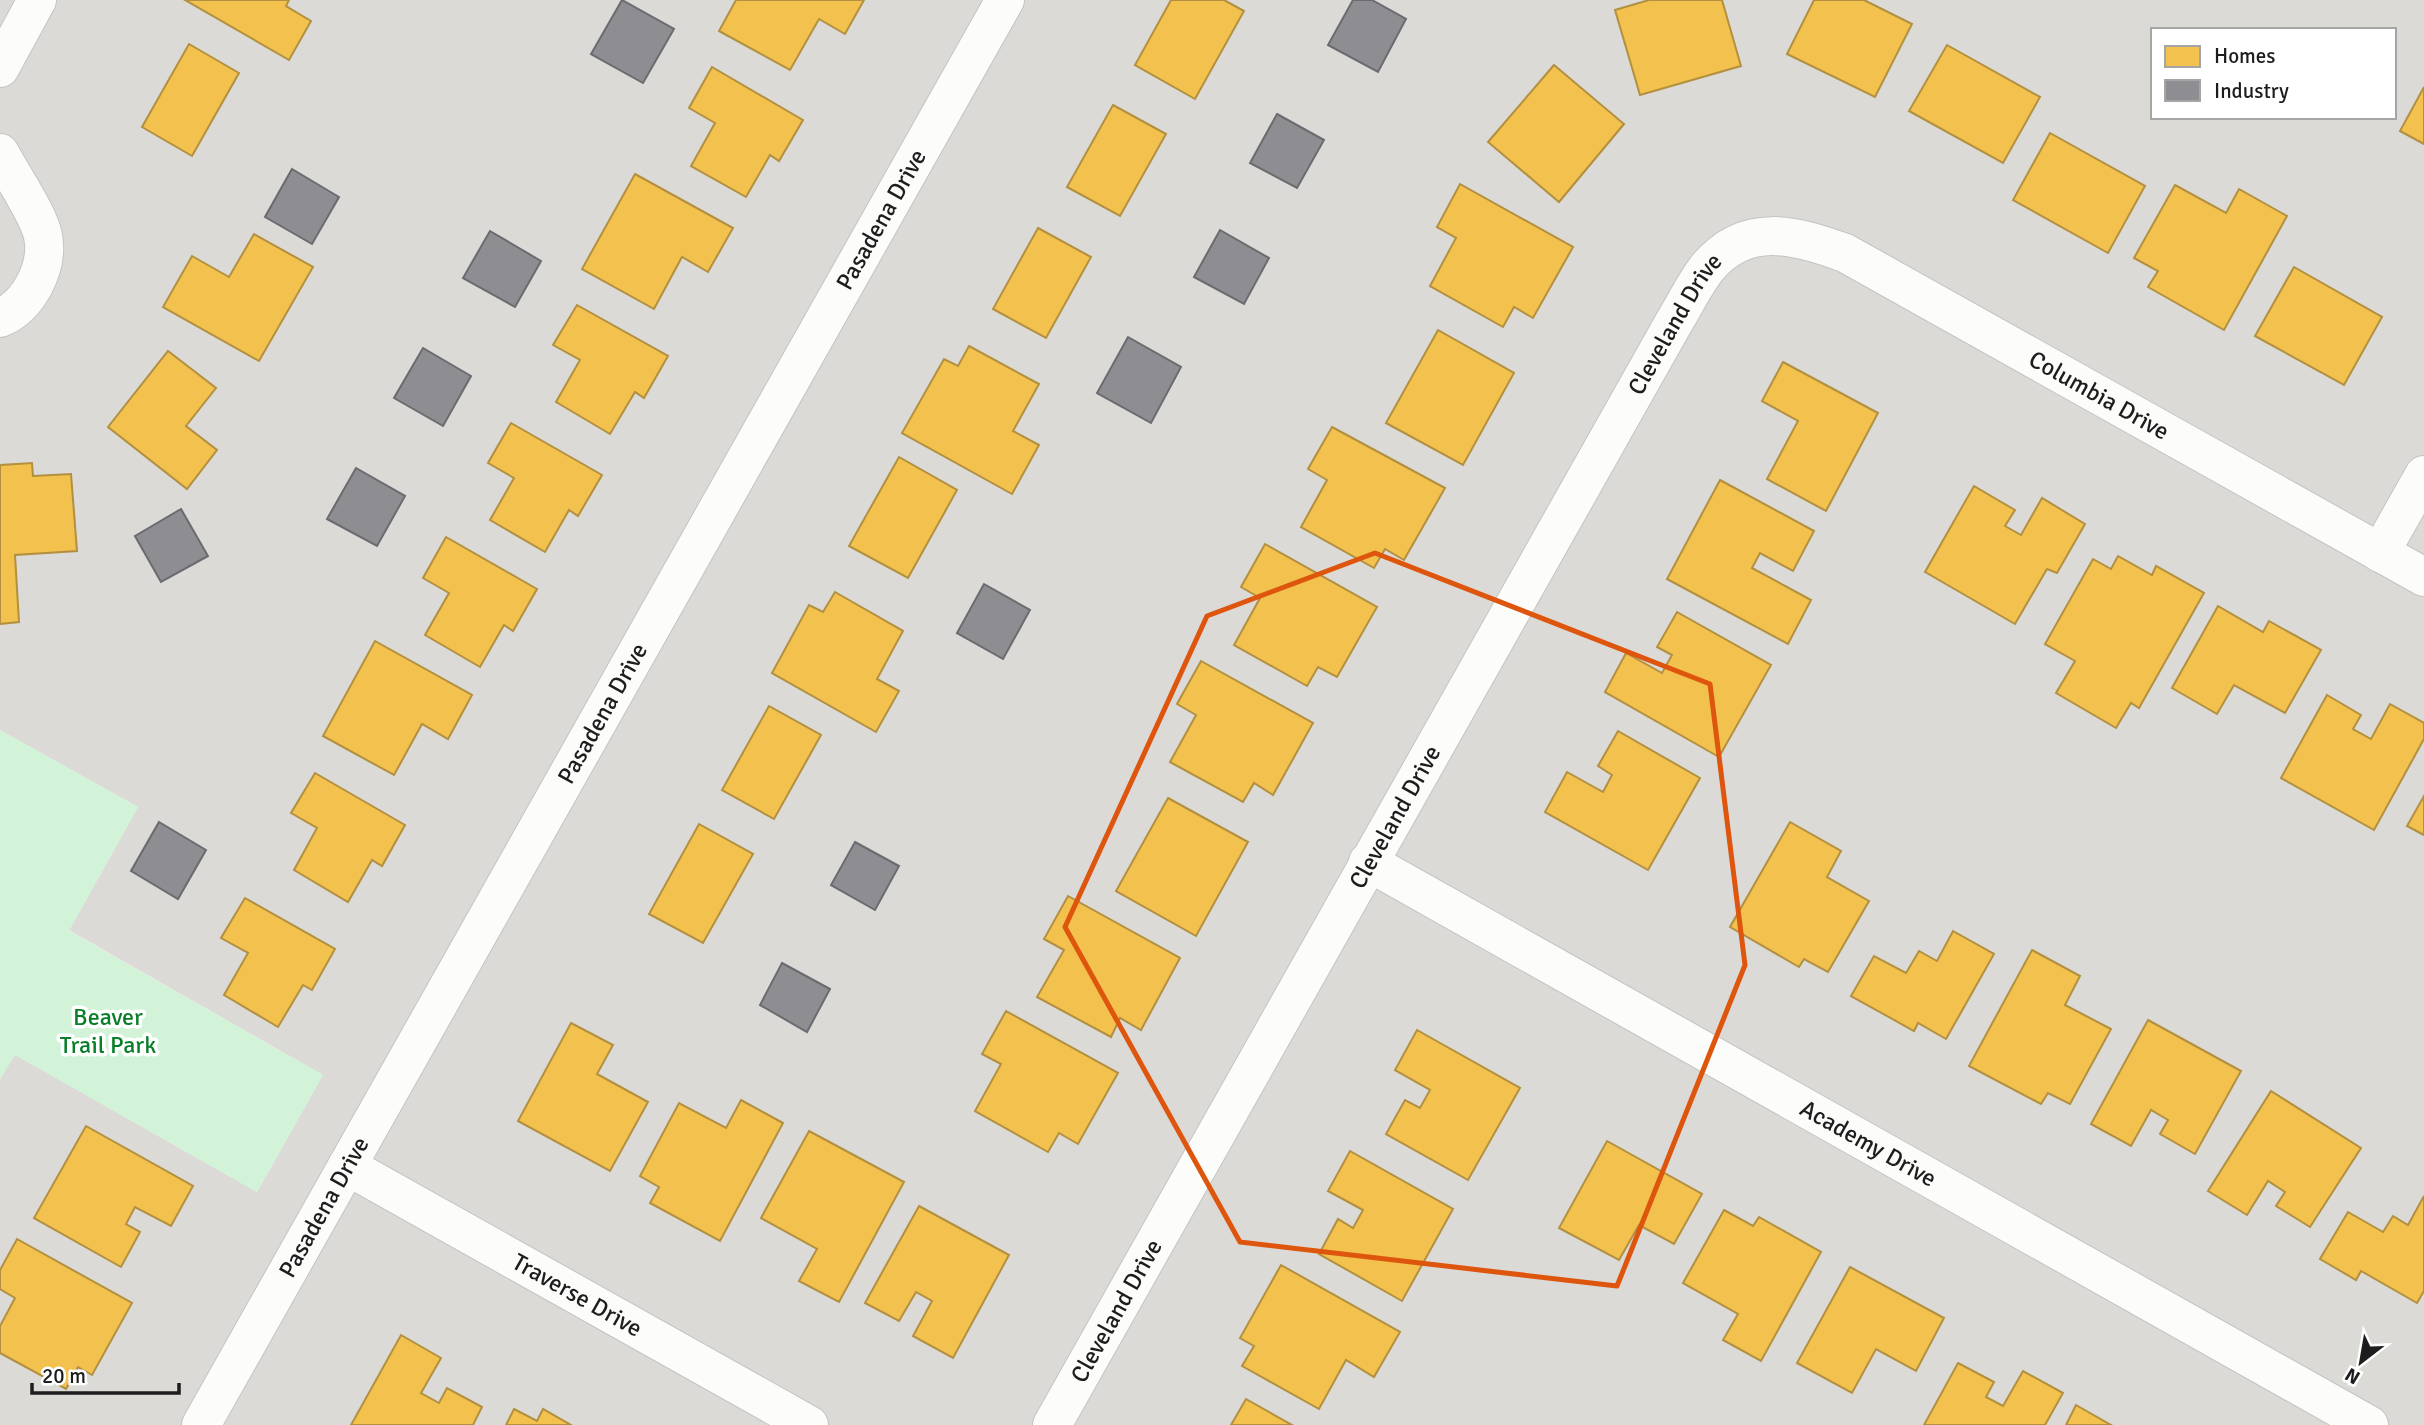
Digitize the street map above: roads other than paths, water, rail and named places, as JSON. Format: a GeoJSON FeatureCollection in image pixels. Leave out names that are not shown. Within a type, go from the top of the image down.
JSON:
{"type":"FeatureCollection","features":[{"type":"Feature","properties":{"kind":"street"},"geometry":{"type":"LineString","coordinates":[[0,68],[37,0]]}},
{"type":"Feature","properties":{"kind":"street","name":"Pasadena Drive"},"geometry":{"type":"LineString","coordinates":[[201,1425],[1005,0]]}},
{"type":"Feature","properties":{"kind":"street"},"geometry":{"type":"LineString","coordinates":[[0,153],[43,236],[42,263],[33,289],[9,314],[0,318]]}},
{"type":"Feature","properties":{"kind":"street","name":"Columbia Drive"},"geometry":{"type":"LineString","coordinates":[[1765,235],[1806,239],[1845,253],[2424,578]]}},
{"type":"Feature","properties":{"kind":"street","name":"Cleveland Drive"},"geometry":{"type":"LineString","coordinates":[[1052,1425],[1666,335],[1707,268],[1740,242],[1765,235]]}},
{"type":"Feature","properties":{"kind":"street"},"geometry":{"type":"LineString","coordinates":[[2380,553],[2424,475]]}},
{"type":"Feature","properties":{"kind":"street","name":"Academy Drive"},"geometry":{"type":"LineString","coordinates":[[1368,862],[2369,1425]]}},
{"type":"Feature","properties":{"kind":"street","name":"Traverse Drive"},"geometry":{"type":"LineString","coordinates":[[347,1166],[809,1425]]}},
{"type":"Feature","properties":{"kind":"park label","name":"Beaver Trail Park"},"geometry":{"type":"Point","coordinates":[108,1031]}}]}
